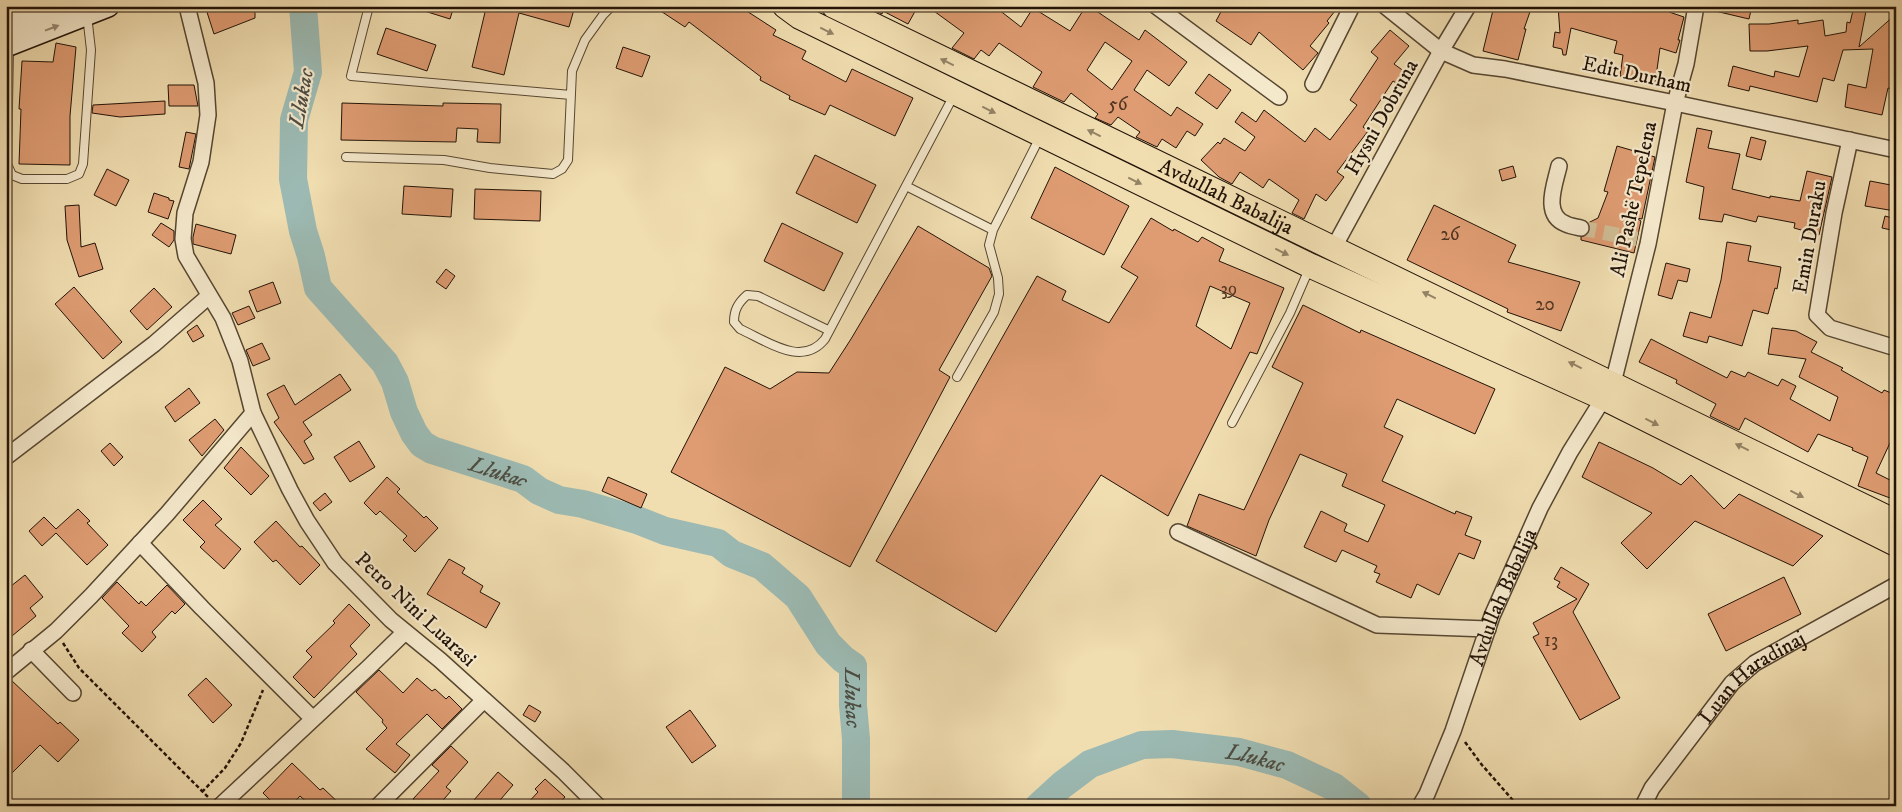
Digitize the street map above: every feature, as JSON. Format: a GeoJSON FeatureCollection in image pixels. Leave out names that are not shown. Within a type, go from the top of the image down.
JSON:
{"type":"FeatureCollection","features":[{"type":"Feature","properties":{"kind":"main road"},"geometry":{"type":"LineString","coordinates":[[7,38],[60,6]]}},
{"type":"Feature","properties":{"kind":"main road"},"geometry":{"type":"LineString","coordinates":[[7,38],[85,10],[108,6]]}},
{"type":"Feature","properties":{"kind":"main road","name":"Avdullah Babalija"},"geometry":{"type":"LineString","coordinates":[[785,6],[800,17],[955,94],[1311,266],[1611,392]]}},
{"type":"Feature","properties":{"kind":"main road","name":"Avdullah Babalija"},"geometry":{"type":"LineString","coordinates":[[834,6],[1333,249],[1611,392]]}},
{"type":"Feature","properties":{"kind":"main road"},"geometry":{"type":"LineString","coordinates":[[1611,392],[1896,522]]}},
{"type":"Feature","properties":{"kind":"main road"},"geometry":{"type":"LineString","coordinates":[[1611,392],[1896,544]]}},
{"type":"Feature","properties":{"kind":"street","name":"Petro Nini Luarasi"},"geometry":{"type":"LineString","coordinates":[[188,6],[206,83],[208,115],[201,162],[185,213],[183,239],[186,256],[223,318],[240,361],[253,413],[307,521],[335,563],[391,620],[440,660],[563,771],[598,806]]}},
{"type":"Feature","properties":{"kind":"street"},"geometry":{"type":"LineString","coordinates":[[1156,6],[1279,97]]}},
{"type":"Feature","properties":{"kind":"street"},"geometry":{"type":"LineString","coordinates":[[1313,84],[1352,6]]}},
{"type":"Feature","properties":{"kind":"street","name":"Edit Durham"},"geometry":{"type":"LineString","coordinates":[[1385,6],[1441,51],[1473,65],[1505,69],[1675,103],[1896,150]]}},
{"type":"Feature","properties":{"kind":"street","name":"Hysni Dobruna"},"geometry":{"type":"LineString","coordinates":[[1333,249],[1441,51],[1468,6]]}},
{"type":"Feature","properties":{"kind":"street","name":"Ali Pashë Tepelena"},"geometry":{"type":"LineString","coordinates":[[1611,392],[1643,240],[1686,64],[1696,6]]}},
{"type":"Feature","properties":{"kind":"street","name":"Emin Duraku"},"geometry":{"type":"LineString","coordinates":[[1850,140],[1834,213],[1817,315],[1830,328],[1896,348]]}},
{"type":"Feature","properties":{"kind":"street"},"geometry":{"type":"LineString","coordinates":[[1559,166],[1552,196],[1553,212],[1565,224],[1581,228]]}},
{"type":"Feature","properties":{"kind":"street"},"geometry":{"type":"LineString","coordinates":[[6,457],[154,344],[209,296]]}},
{"type":"Feature","properties":{"kind":"street","name":"Avdullah Babalija"},"geometry":{"type":"LineString","coordinates":[[1420,806],[1427,794],[1453,731],[1488,629],[1540,508],[1570,452],[1611,392]]}},
{"type":"Feature","properties":{"kind":"street"},"geometry":{"type":"LineString","coordinates":[[6,672],[56,630],[140,543],[253,413]]}},
{"type":"Feature","properties":{"kind":"street"},"geometry":{"type":"LineString","coordinates":[[1178,532],[1377,624],[1488,629]]}},
{"type":"Feature","properties":{"kind":"street"},"geometry":{"type":"LineString","coordinates":[[140,543],[312,718]]}},
{"type":"Feature","properties":{"kind":"street","name":"Luan Haradinaj"},"geometry":{"type":"LineString","coordinates":[[1647,804],[1652,788],[1732,683],[1755,663],[1896,585]]}},
{"type":"Feature","properties":{"kind":"street"},"geometry":{"type":"LineString","coordinates":[[216,803],[369,667],[405,632]]}},
{"type":"Feature","properties":{"kind":"street"},"geometry":{"type":"LineString","coordinates":[[31,650],[73,693]]}},
{"type":"Feature","properties":{"kind":"street"},"geometry":{"type":"LineString","coordinates":[[378,806],[484,700]]}},
{"type":"Feature","properties":{"kind":"lane"},"geometry":{"type":"LineString","coordinates":[[369,6],[351,76],[571,95]]}},
{"type":"Feature","properties":{"kind":"lane"},"geometry":{"type":"LineString","coordinates":[[346,157],[444,160],[490,168],[553,174],[562,169],[568,160],[572,71],[585,40],[612,6]]}},
{"type":"Feature","properties":{"kind":"lane"},"geometry":{"type":"LineString","coordinates":[[7,38],[7,164],[12,175],[22,179],[67,179],[79,174],[83,164],[92,50],[85,10]]}},
{"type":"Feature","properties":{"kind":"lane"},"geometry":{"type":"LineString","coordinates":[[828,330],[758,296],[748,295],[736,306],[734,314],[734,322],[740,329],[793,353],[802,353],[815,349],[825,339],[828,330],[955,94]]}},
{"type":"Feature","properties":{"kind":"lane"},"geometry":{"type":"LineString","coordinates":[[957,377],[994,312],[999,294],[998,278],[990,245],[993,230],[1041,135]]}},
{"type":"Feature","properties":{"kind":"lane"},"geometry":{"type":"LineString","coordinates":[[906,186],[993,230]]}},
{"type":"Feature","properties":{"kind":"lane"},"geometry":{"type":"LineString","coordinates":[[1232,423],[1290,313],[1311,266]]}},
{"type":"Feature","properties":{"kind":"path"},"geometry":{"type":"LineString","coordinates":[[56,630],[79,668],[202,792],[216,803]]}},
{"type":"Feature","properties":{"kind":"path"},"geometry":{"type":"LineString","coordinates":[[202,792],[225,768],[241,744],[268,675]]}},
{"type":"Feature","properties":{"kind":"path"},"geometry":{"type":"LineString","coordinates":[[1453,731],[1518,806]]}},
{"type":"Feature","properties":{"kind":"building"},"geometry":{"type":"Polygon","coordinates":[[[205,6],[255,6],[255,18],[214,34],[205,6]]]}},
{"type":"Feature","properties":{"kind":"building"},"geometry":{"type":"Polygon","coordinates":[[[418,6],[454,6],[450,19],[418,9],[418,6]]]}},
{"type":"Feature","properties":{"kind":"building"},"geometry":{"type":"Polygon","coordinates":[[[500,6],[575,6],[569,27],[519,13],[504,75],[472,67],[486,8],[498,11],[500,6]]]}},
{"type":"Feature","properties":{"kind":"building"},"geometry":{"type":"Polygon","coordinates":[[[653,6],[739,6],[776,30],[773,35],[806,51],[802,59],[846,82],[852,69],[913,98],[895,136],[830,105],[825,115],[789,99],[790,96],[760,80],[761,77],[689,22],[685,27],[653,6]]]}},
{"type":"Feature","properties":{"kind":"building"},"geometry":{"type":"Polygon","coordinates":[[[866,6],[918,6],[908,24],[883,11],[882,14],[866,6]]]}},
{"type":"Feature","properties":{"kind":"building"},"geometry":{"type":"Polygon","coordinates":[[[927,6],[994,6],[1021,27],[1033,8],[1070,31],[1086,6],[1089,6],[1139,40],[1145,30],[1187,62],[1169,86],[1147,70],[1134,90],[1171,116],[1177,107],[1203,124],[1195,136],[1187,131],[1176,148],[1162,139],[1157,147],[1136,137],[1140,132],[1118,117],[1111,125],[1095,118],[1098,114],[1071,93],[1064,102],[1033,87],[1042,72],[999,43],[989,56],[981,50],[974,59],[952,48],[964,33],[927,6]],[[1105,42],[1087,70],[1112,90],[1132,61],[1105,42]]]}},
{"type":"Feature","properties":{"kind":"building"},"geometry":{"type":"Polygon","coordinates":[[[1224,6],[1339,6],[1327,21],[1329,23],[1310,46],[1318,53],[1303,70],[1259,32],[1251,45],[1216,21],[1224,6]]]}},
{"type":"Feature","properties":{"kind":"building"},"geometry":{"type":"Polygon","coordinates":[[[1494,6],[1532,6],[1524,29],[1526,29],[1518,60],[1483,51],[1494,6]]]}},
{"type":"Feature","properties":{"kind":"building"},"geometry":{"type":"Polygon","coordinates":[[[1558,6],[1671,6],[1669,12],[1684,17],[1676,53],[1660,48],[1655,84],[1634,81],[1634,78],[1620,76],[1623,55],[1614,53],[1617,41],[1571,28],[1566,55],[1563,55],[1562,49],[1553,47],[1555,32],[1560,33],[1558,6]]]}},
{"type":"Feature","properties":{"kind":"building"},"geometry":{"type":"Polygon","coordinates":[[[1716,6],[1752,6],[1749,19],[1715,11],[1716,6]]]}},
{"type":"Feature","properties":{"kind":"building"},"geometry":{"type":"Polygon","coordinates":[[[1854,6],[1867,6],[1859,47],[1896,14],[1896,90],[1888,88],[1882,115],[1845,107],[1848,84],[1866,88],[1873,49],[1843,50],[1834,81],[1823,78],[1817,102],[1750,86],[1749,91],[1728,86],[1733,66],[1774,77],[1775,71],[1799,77],[1808,46],[1750,51],[1749,24],[1769,24],[1798,20],[1798,24],[1823,20],[1825,36],[1846,32],[1847,22],[1850,23],[1854,6]]]}},
{"type":"Feature","properties":{"kind":"building"},"geometry":{"type":"Polygon","coordinates":[[[386,28],[436,45],[427,71],[377,54],[386,28]]]}},
{"type":"Feature","properties":{"kind":"building"},"geometry":{"type":"Polygon","coordinates":[[[1390,30],[1409,46],[1394,64],[1412,77],[1404,88],[1393,81],[1363,127],[1368,131],[1337,172],[1344,177],[1326,201],[1316,194],[1304,219],[1292,213],[1299,200],[1269,179],[1263,188],[1240,172],[1232,184],[1219,177],[1201,160],[1218,142],[1220,144],[1224,138],[1245,151],[1255,137],[1235,122],[1242,112],[1256,122],[1264,110],[1305,142],[1315,128],[1330,140],[1357,105],[1350,100],[1378,58],[1371,52],[1390,30]]]}},
{"type":"Feature","properties":{"kind":"building"},"geometry":{"type":"Polygon","coordinates":[[[56,43],[76,47],[70,116],[70,165],[19,164],[21,109],[19,109],[22,61],[53,62],[56,43]]]}},
{"type":"Feature","properties":{"kind":"building"},"geometry":{"type":"Polygon","coordinates":[[[623,47],[650,56],[642,77],[616,68],[623,47]]]}},
{"type":"Feature","properties":{"kind":"building"},"geometry":{"type":"Polygon","coordinates":[[[1209,74],[1231,90],[1217,109],[1195,93],[1209,74]]]}},
{"type":"Feature","properties":{"kind":"building"},"geometry":{"type":"Polygon","coordinates":[[[168,85],[194,85],[198,106],[169,106],[168,85]]]}},
{"type":"Feature","properties":{"kind":"building"},"geometry":{"type":"Polygon","coordinates":[[[165,101],[165,114],[120,117],[92,113],[93,105],[165,101]]]}},
{"type":"Feature","properties":{"kind":"building"},"geometry":{"type":"Polygon","coordinates":[[[342,103],[443,106],[443,103],[501,104],[500,143],[477,142],[478,129],[457,128],[456,142],[341,140],[342,103]]]}},
{"type":"Feature","properties":{"kind":"building"},"geometry":{"type":"Polygon","coordinates":[[[1697,128],[1712,131],[1708,148],[1740,154],[1732,189],[1770,198],[1770,196],[1800,201],[1807,171],[1832,177],[1819,235],[1794,228],[1795,223],[1758,216],[1756,222],[1724,214],[1722,222],[1699,219],[1704,187],[1686,182],[1697,128]]]}},
{"type":"Feature","properties":{"kind":"building"},"geometry":{"type":"Polygon","coordinates":[[[186,132],[196,134],[189,169],[179,167],[186,132]]]}},
{"type":"Feature","properties":{"kind":"building"},"geometry":{"type":"Polygon","coordinates":[[[1751,137],[1766,141],[1761,160],[1746,156],[1751,137]]]}},
{"type":"Feature","properties":{"kind":"building"},"geometry":{"type":"Polygon","coordinates":[[[1617,146],[1655,157],[1642,219],[1636,218],[1641,221],[1634,253],[1581,240],[1581,237],[1588,234],[1590,230],[1588,223],[1598,218],[1608,192],[1604,191],[1617,146]]]}},
{"type":"Feature","properties":{"kind":"building"},"geometry":{"type":"Polygon","coordinates":[[[815,155],[876,185],[857,223],[796,193],[815,155]]]}},
{"type":"Feature","properties":{"kind":"building"},"geometry":{"type":"Polygon","coordinates":[[[1513,166],[1516,177],[1502,181],[1499,170],[1513,166]]]}},
{"type":"Feature","properties":{"kind":"building"},"geometry":{"type":"Polygon","coordinates":[[[1055,167],[1129,206],[1104,255],[1031,218],[1055,167]]]}},
{"type":"Feature","properties":{"kind":"building"},"geometry":{"type":"Polygon","coordinates":[[[107,169],[129,180],[116,206],[94,195],[107,169]]]}},
{"type":"Feature","properties":{"kind":"building"},"geometry":{"type":"Polygon","coordinates":[[[1870,181],[1896,186],[1895,211],[1865,206],[1870,181]]]}},
{"type":"Feature","properties":{"kind":"building"},"geometry":{"type":"Polygon","coordinates":[[[404,186],[453,189],[451,217],[402,214],[404,186]]]}},
{"type":"Feature","properties":{"kind":"building"},"geometry":{"type":"Polygon","coordinates":[[[475,189],[541,191],[540,221],[474,219],[475,189]]]}},
{"type":"Feature","properties":{"kind":"building"},"geometry":{"type":"Polygon","coordinates":[[[154,193],[174,201],[168,219],[148,212],[154,193]]]}},
{"type":"Feature","properties":{"kind":"building"},"geometry":{"type":"Polygon","coordinates":[[[79,205],[81,247],[95,243],[103,269],[79,277],[67,240],[65,206],[79,205]]]}},
{"type":"Feature","properties":{"kind":"building"},"geometry":{"type":"Polygon","coordinates":[[[1434,205],[1516,245],[1508,262],[1580,282],[1561,331],[1507,312],[1508,309],[1407,260],[1434,205]]]}},
{"type":"Feature","properties":{"kind":"building"},"geometry":{"type":"Polygon","coordinates":[[[1885,216],[1896,219],[1896,231],[1882,228],[1885,216]]]}},
{"type":"Feature","properties":{"kind":"building"},"geometry":{"type":"Polygon","coordinates":[[[1151,218],[1173,231],[1174,229],[1198,242],[1202,237],[1224,249],[1219,261],[1284,288],[1257,354],[1250,352],[1168,516],[1101,475],[996,632],[876,561],[1037,276],[1066,291],[1062,300],[1109,323],[1138,277],[1121,267],[1151,218]],[[1210,286],[1196,326],[1231,349],[1250,303],[1210,286]]]}},
{"type":"Feature","properties":{"kind":"building"},"geometry":{"type":"Polygon","coordinates":[[[161,223],[174,231],[174,240],[169,247],[152,235],[161,223]]]}},
{"type":"Feature","properties":{"kind":"building"},"geometry":{"type":"Polygon","coordinates":[[[782,223],[843,253],[824,291],[764,261],[782,223]]]}},
{"type":"Feature","properties":{"kind":"building"},"geometry":{"type":"Polygon","coordinates":[[[196,224],[236,235],[231,254],[193,244],[196,224]]]}},
{"type":"Feature","properties":{"kind":"building"},"geometry":{"type":"Polygon","coordinates":[[[918,226],[989,268],[992,276],[939,370],[950,377],[850,567],[671,472],[725,367],[770,389],[797,372],[829,373],[918,226]]]}},
{"type":"Feature","properties":{"kind":"building"},"geometry":{"type":"Polygon","coordinates":[[[1727,242],[1751,246],[1748,261],[1781,267],[1777,289],[1775,288],[1768,314],[1753,310],[1742,346],[1709,336],[1707,343],[1683,336],[1690,312],[1711,318],[1721,280],[1727,242]]]}},
{"type":"Feature","properties":{"kind":"building"},"geometry":{"type":"Polygon","coordinates":[[[1666,263],[1690,269],[1687,282],[1678,280],[1672,299],[1658,295],[1666,263]]]}},
{"type":"Feature","properties":{"kind":"building"},"geometry":{"type":"Polygon","coordinates":[[[446,269],[455,276],[446,289],[436,282],[446,269]]]}},
{"type":"Feature","properties":{"kind":"building"},"geometry":{"type":"Polygon","coordinates":[[[273,282],[281,303],[257,312],[249,291],[273,282]]]}},
{"type":"Feature","properties":{"kind":"building"},"geometry":{"type":"Polygon","coordinates":[[[74,287],[122,342],[103,359],[55,304],[74,287]]]}},
{"type":"Feature","properties":{"kind":"building"},"geometry":{"type":"Polygon","coordinates":[[[154,288],[172,307],[147,330],[130,311],[154,288]]]}},
{"type":"Feature","properties":{"kind":"building"},"geometry":{"type":"Polygon","coordinates":[[[1303,305],[1360,333],[1361,330],[1495,389],[1475,434],[1397,399],[1384,427],[1403,436],[1382,481],[1455,514],[1456,511],[1472,517],[1465,535],[1481,541],[1474,559],[1459,553],[1439,595],[1417,584],[1411,598],[1376,582],[1380,574],[1374,572],[1377,566],[1342,550],[1336,562],[1304,547],[1321,511],[1347,524],[1344,531],[1368,542],[1385,505],[1342,486],[1347,474],[1300,454],[1269,520],[1256,556],[1187,526],[1199,494],[1244,510],[1303,383],[1272,367],[1303,305]]]}},
{"type":"Feature","properties":{"kind":"building"},"geometry":{"type":"Polygon","coordinates":[[[249,306],[255,318],[238,325],[232,313],[249,306]]]}},
{"type":"Feature","properties":{"kind":"building"},"geometry":{"type":"Polygon","coordinates":[[[197,325],[204,336],[193,342],[187,332],[197,325]]]}},
{"type":"Feature","properties":{"kind":"building"},"geometry":{"type":"Polygon","coordinates":[[[1772,328],[1796,331],[1817,342],[1811,352],[1843,368],[1841,370],[1882,393],[1884,390],[1896,395],[1896,430],[1876,473],[1896,483],[1890,498],[1858,486],[1868,457],[1852,450],[1853,448],[1818,434],[1808,452],[1745,418],[1739,430],[1710,416],[1716,404],[1676,383],[1677,380],[1639,362],[1651,339],[1727,378],[1731,371],[1745,377],[1748,372],[1778,386],[1782,379],[1796,386],[1790,399],[1830,421],[1838,397],[1799,377],[1806,359],[1768,354],[1772,328]]]}},
{"type":"Feature","properties":{"kind":"building"},"geometry":{"type":"Polygon","coordinates":[[[262,343],[270,359],[253,366],[246,350],[262,343]]]}},
{"type":"Feature","properties":{"kind":"building"},"geometry":{"type":"Polygon","coordinates":[[[340,374],[351,390],[303,422],[312,435],[304,441],[314,459],[304,464],[274,422],[279,418],[267,394],[284,385],[295,405],[340,374]]]}},
{"type":"Feature","properties":{"kind":"building"},"geometry":{"type":"Polygon","coordinates":[[[189,388],[200,403],[175,422],[165,407],[189,388]]]}},
{"type":"Feature","properties":{"kind":"building"},"geometry":{"type":"Polygon","coordinates":[[[215,419],[224,430],[202,456],[189,440],[215,419]]]}},
{"type":"Feature","properties":{"kind":"building"},"geometry":{"type":"Polygon","coordinates":[[[359,441],[375,467],[350,482],[334,457],[359,441]]]}},
{"type":"Feature","properties":{"kind":"building"},"geometry":{"type":"Polygon","coordinates":[[[1599,442],[1653,468],[1681,485],[1691,475],[1724,509],[1739,494],[1823,536],[1793,566],[1695,521],[1647,569],[1621,543],[1652,513],[1582,477],[1599,442]]]}},
{"type":"Feature","properties":{"kind":"building"},"geometry":{"type":"Polygon","coordinates":[[[110,443],[123,457],[114,466],[101,451],[110,443]]]}},
{"type":"Feature","properties":{"kind":"building"},"geometry":{"type":"Polygon","coordinates":[[[241,447],[269,476],[251,495],[224,468],[241,447]]]}},
{"type":"Feature","properties":{"kind":"building"},"geometry":{"type":"Polygon","coordinates":[[[387,477],[400,489],[397,492],[424,518],[426,516],[438,528],[415,552],[403,540],[407,536],[380,511],[376,515],[364,503],[387,477]]]}},
{"type":"Feature","properties":{"kind":"building"},"geometry":{"type":"Polygon","coordinates":[[[608,477],[647,494],[641,508],[602,491],[608,477]]]}},
{"type":"Feature","properties":{"kind":"building"},"geometry":{"type":"Polygon","coordinates":[[[325,493],[332,502],[320,511],[313,503],[325,493]]]}},
{"type":"Feature","properties":{"kind":"building"},"geometry":{"type":"Polygon","coordinates":[[[203,500],[222,519],[215,525],[241,549],[224,569],[200,547],[205,542],[183,520],[203,500]]]}},
{"type":"Feature","properties":{"kind":"building"},"geometry":{"type":"Polygon","coordinates":[[[78,509],[90,521],[87,523],[108,545],[87,565],[56,533],[42,546],[29,531],[44,517],[56,529],[78,509]]]}},
{"type":"Feature","properties":{"kind":"building"},"geometry":{"type":"Polygon","coordinates":[[[276,521],[320,565],[300,585],[276,560],[273,562],[254,542],[276,521]]]}},
{"type":"Feature","properties":{"kind":"building"},"geometry":{"type":"Polygon","coordinates":[[[449,559],[465,568],[462,573],[483,586],[480,592],[500,603],[486,628],[427,594],[449,559]]]}},
{"type":"Feature","properties":{"kind":"building"},"geometry":{"type":"Polygon","coordinates":[[[1561,567],[1589,584],[1573,612],[1620,698],[1580,720],[1533,637],[1539,634],[1533,623],[1577,599],[1557,587],[1560,582],[1554,579],[1561,567]]]}},
{"type":"Feature","properties":{"kind":"building"},"geometry":{"type":"Polygon","coordinates":[[[25,575],[43,597],[30,608],[36,616],[6,641],[6,590],[25,575]]]}},
{"type":"Feature","properties":{"kind":"building"},"geometry":{"type":"Polygon","coordinates":[[[1784,577],[1801,614],[1726,651],[1708,614],[1784,577]]]}},
{"type":"Feature","properties":{"kind":"building"},"geometry":{"type":"Polygon","coordinates":[[[117,582],[139,604],[141,601],[146,606],[167,585],[185,604],[175,614],[172,611],[152,632],[156,637],[142,652],[122,633],[129,626],[102,598],[117,582]]]}},
{"type":"Feature","properties":{"kind":"building"},"geometry":{"type":"Polygon","coordinates":[[[349,604],[370,625],[350,646],[357,654],[314,698],[293,677],[312,657],[306,651],[335,623],[333,621],[349,604]]]}},
{"type":"Feature","properties":{"kind":"building"},"geometry":{"type":"Polygon","coordinates":[[[379,670],[403,693],[417,678],[432,691],[435,689],[446,699],[449,696],[462,709],[442,729],[427,714],[396,744],[410,755],[395,773],[366,749],[387,728],[382,722],[383,720],[356,692],[379,670]]]}},
{"type":"Feature","properties":{"kind":"building"},"geometry":{"type":"Polygon","coordinates":[[[206,678],[232,705],[213,723],[188,695],[206,678]]]}},
{"type":"Feature","properties":{"kind":"building"},"geometry":{"type":"Polygon","coordinates":[[[11,680],[58,724],[60,722],[79,740],[58,762],[40,745],[6,779],[6,681],[11,680]]]}},
{"type":"Feature","properties":{"kind":"building"},"geometry":{"type":"Polygon","coordinates":[[[529,705],[541,712],[535,722],[523,715],[529,705]]]}},
{"type":"Feature","properties":{"kind":"building"},"geometry":{"type":"Polygon","coordinates":[[[690,710],[716,746],[692,763],[666,727],[690,710]]]}},
{"type":"Feature","properties":{"kind":"building"},"geometry":{"type":"Polygon","coordinates":[[[451,746],[468,762],[446,787],[451,791],[438,806],[421,806],[413,799],[439,771],[432,765],[451,746]]]}},
{"type":"Feature","properties":{"kind":"building"},"geometry":{"type":"Polygon","coordinates":[[[292,763],[320,790],[323,788],[342,806],[311,806],[300,796],[291,806],[276,806],[263,793],[292,763]]]}},
{"type":"Feature","properties":{"kind":"building"},"geometry":{"type":"Polygon","coordinates":[[[498,772],[513,785],[495,806],[480,806],[474,800],[498,772]]]}},
{"type":"Feature","properties":{"kind":"building"},"geometry":{"type":"Polygon","coordinates":[[[545,779],[565,797],[557,806],[525,806],[538,792],[535,789],[545,779]]]}},
{"type":"Feature","properties":{"kind":"waterway","name":"Llukac"},"geometry":{"type":"LineString","coordinates":[[303,6],[308,72],[294,120],[293,179],[303,231],[318,288],[385,363],[395,382],[404,412],[414,433],[422,444],[432,450],[523,479],[539,491],[559,500],[583,504],[637,520],[665,531],[718,543],[732,554],[762,566],[798,597],[828,644],[853,666],[856,806]]}},
{"type":"Feature","properties":{"kind":"waterway","name":"Llukac"},"geometry":{"type":"LineString","coordinates":[[1039,806],[1062,785],[1090,764],[1142,745],[1172,744],[1239,752],[1287,765],[1334,787],[1358,806]]}},
{"type":"Feature","properties":{"kind":"tunnel"},"geometry":{"type":"LineString","coordinates":[[1581,228],[1637,239]]}}]}
